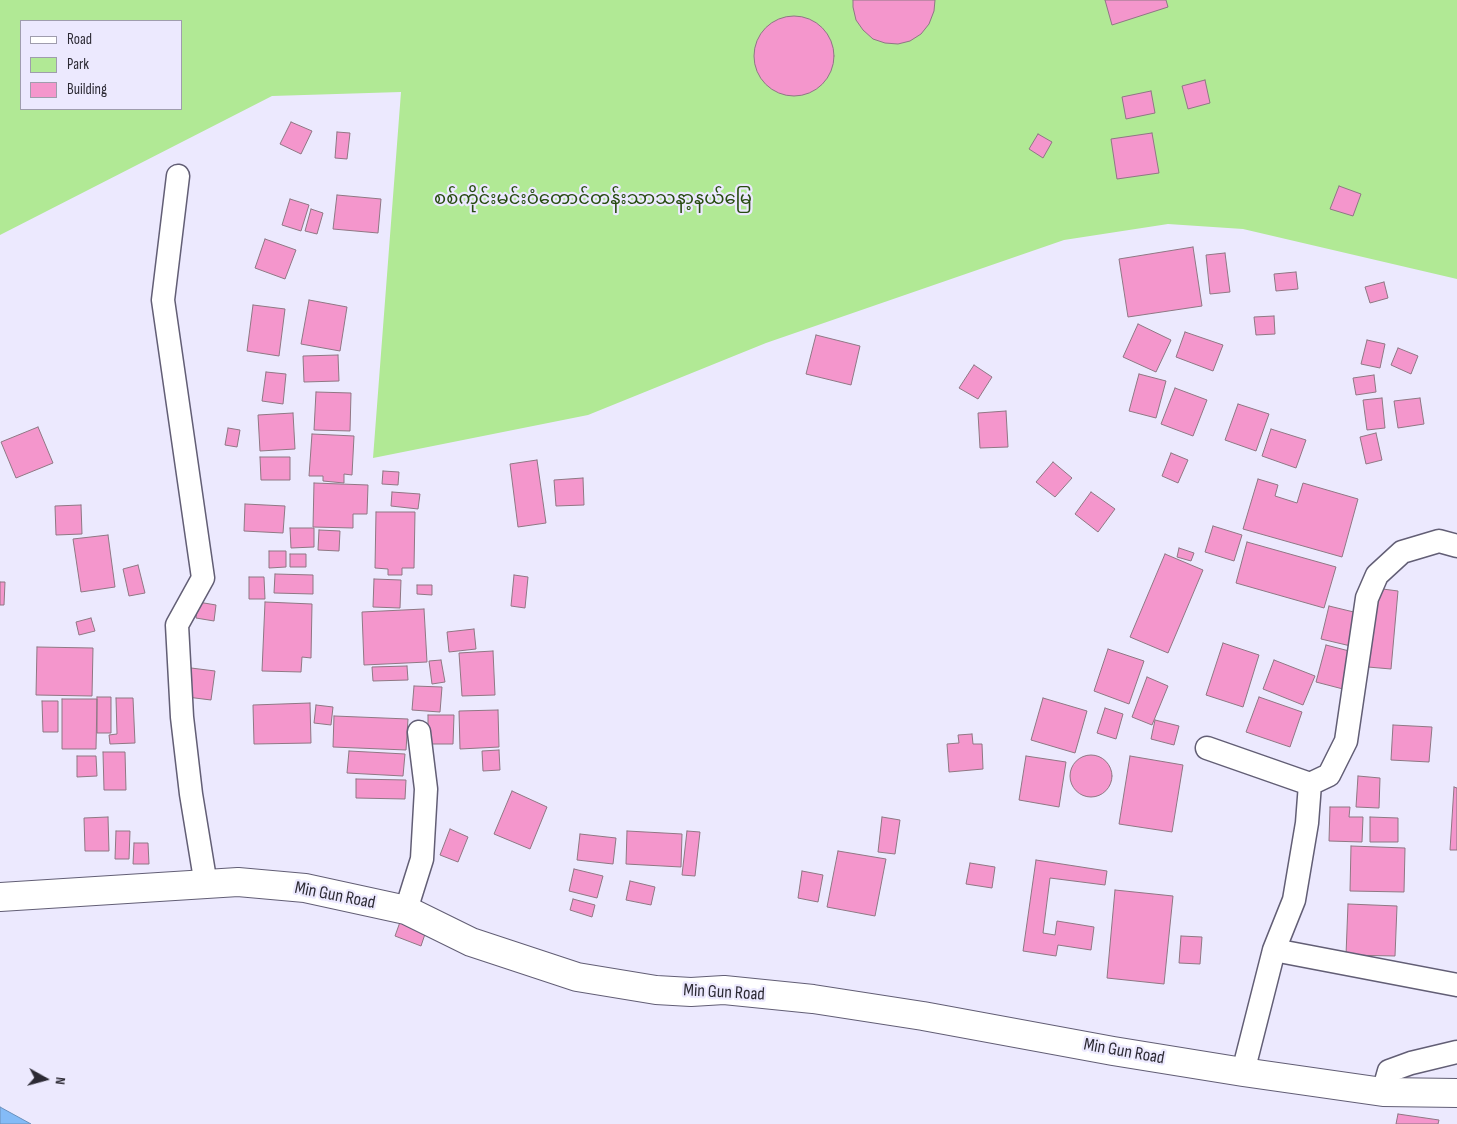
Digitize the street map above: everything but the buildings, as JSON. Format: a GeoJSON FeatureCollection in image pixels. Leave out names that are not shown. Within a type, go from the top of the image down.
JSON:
{"type":"FeatureCollection","features":[{"type":"Feature","properties":{"kind":"street"},"geometry":{"type":"LineString","coordinates":[[178,176],[163,300],[203,578],[177,625],[182,717],[191,794],[206,885]]}},
{"type":"Feature","properties":{"kind":"street"},"geometry":{"type":"LineString","coordinates":[[1207,748],[1310,784],[1329,775],[1346,740],[1367,598],[1377,575],[1402,552],[1439,541],[1457,546]]}},
{"type":"Feature","properties":{"kind":"street"},"geometry":{"type":"LineString","coordinates":[[406,910],[422,859],[426,790],[419,732]]}},
{"type":"Feature","properties":{"kind":"street"},"geometry":{"type":"LineString","coordinates":[[1243,1072],[1274,950],[1294,900],[1307,823],[1310,784]]}},
{"type":"Feature","properties":{"kind":"street","name":"Min Gun Road"},"geometry":{"type":"LineString","coordinates":[[0,897],[238,882],[305,888],[406,910],[471,942],[577,977],[656,990],[691,992],[724,990],[813,999],[923,1016],[1113,1051],[1243,1072],[1383,1092],[1457,1093]]}},
{"type":"Feature","properties":{"kind":"street"},"geometry":{"type":"LineString","coordinates":[[1274,950],[1457,985]]}},
{"type":"Feature","properties":{"kind":"street"},"geometry":{"type":"LineString","coordinates":[[1383,1092],[1389,1070],[1457,1052]]}},
{"type":"Feature","properties":{"kind":"green space","name":"စစ်ကိုင်းမင်းဝံတောင်တန်းသာသနာ့နယ်မြေ"},"geometry":{"type":"Polygon","coordinates":[[[0,0],[1457,0],[1457,279],[1243,229],[1168,224],[1064,240],[766,343],[588,415],[373,458],[401,92],[272,96],[0,235],[0,0]]]}},
{"type":"Feature","properties":{"kind":"water"},"geometry":{"type":"Polygon","coordinates":[[[0,1107],[31,1124],[0,1124],[0,1107]]]}}]}
